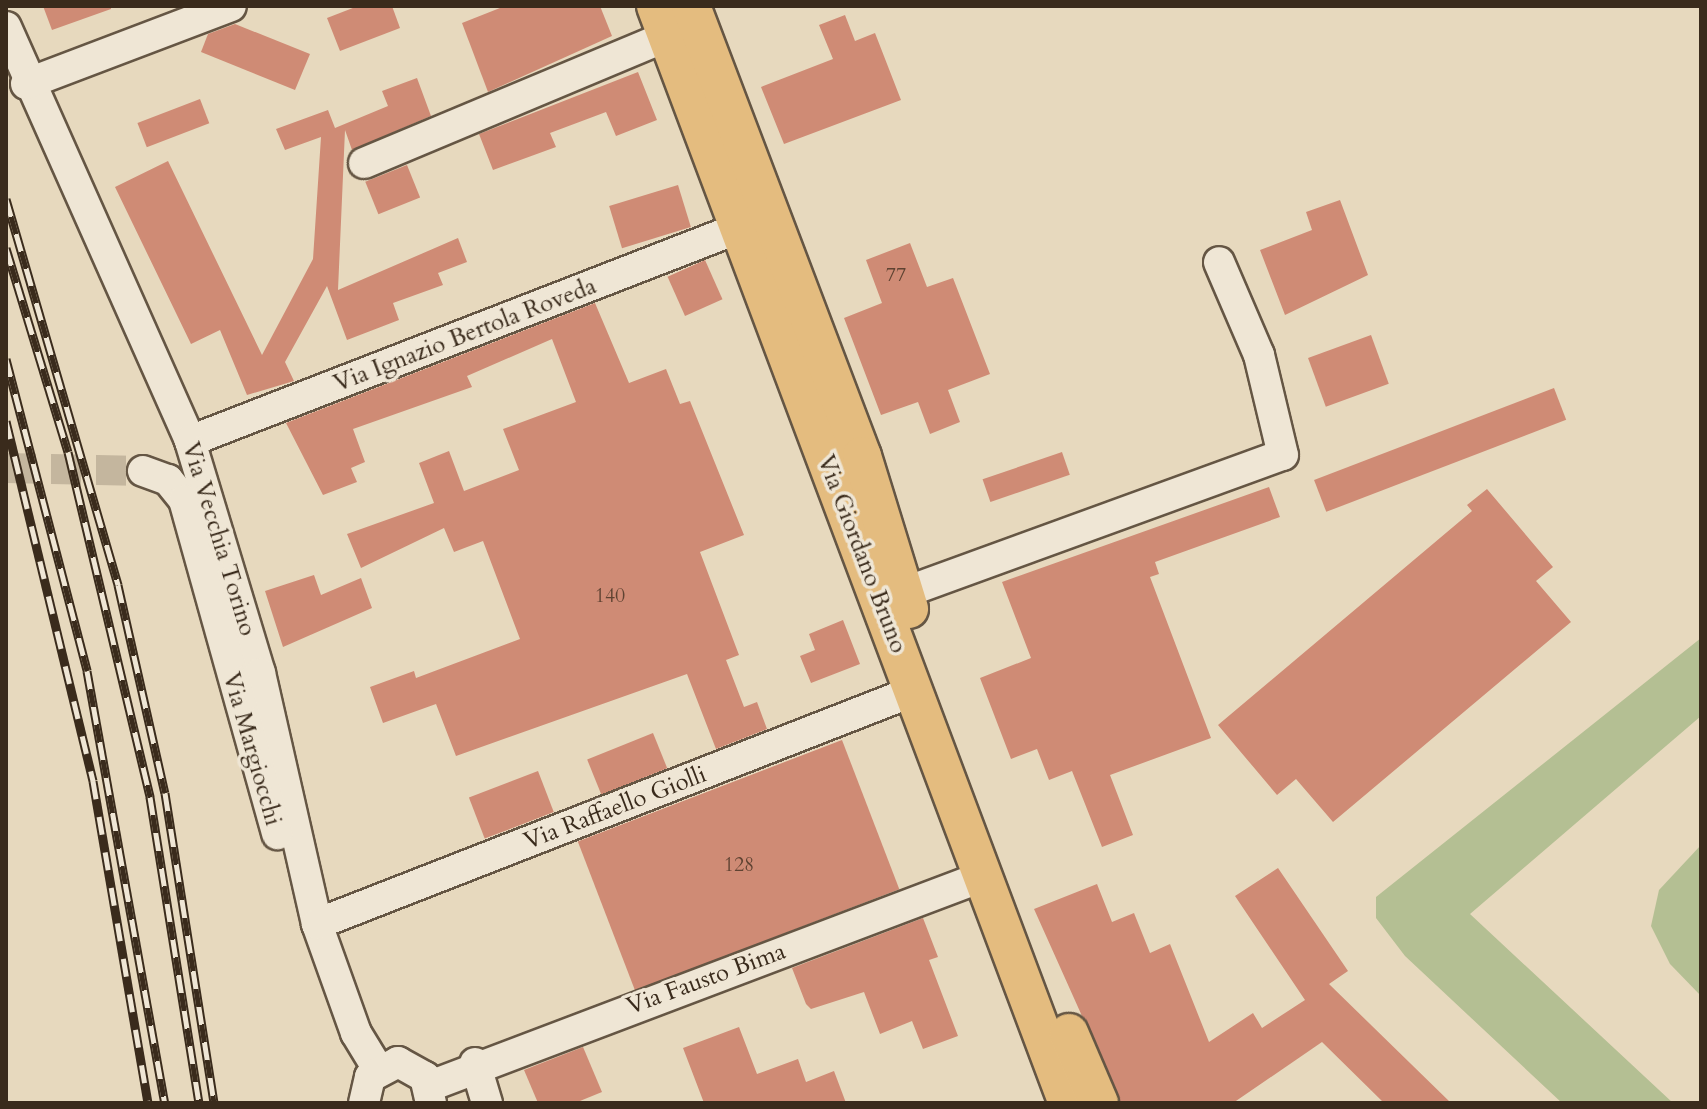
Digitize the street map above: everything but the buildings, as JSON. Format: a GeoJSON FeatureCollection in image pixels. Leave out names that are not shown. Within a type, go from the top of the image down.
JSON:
{"type":"FeatureCollection","features":[{"type":"Feature","properties":{"kind":"main road","name":"Via Giordano Bruno"},"geometry":{"type":"LineString","coordinates":[[691,6],[862,456],[903,593],[1099,1103]]}},
{"type":"Feature","properties":{"kind":"main road","name":"Via Giordano Bruno"},"geometry":{"type":"LineString","coordinates":[[662,21],[1068,1103]]}},
{"type":"Feature","properties":{"kind":"street"},"geometry":{"type":"LineString","coordinates":[[26,84],[231,6]]}},
{"type":"Feature","properties":{"kind":"street"},"geometry":{"type":"LineString","coordinates":[[364,163],[662,21]]}},
{"type":"Feature","properties":{"kind":"street","name":"Via Vecchia Torino"},"geometry":{"type":"LineString","coordinates":[[6,27],[26,84],[190,441],[260,673],[317,924],[356,1033],[378,1069]]}},
{"type":"Feature","properties":{"kind":"street","name":"Via Ignazio Bertola Roveda"},"geometry":{"type":"LineString","coordinates":[[190,441],[739,228]]}},
{"type":"Feature","properties":{"kind":"street"},"geometry":{"type":"LineString","coordinates":[[903,593],[1283,455],[1259,355],[1219,262]]}},
{"type":"Feature","properties":{"kind":"street","name":"Via Margiocchi"},"geometry":{"type":"LineString","coordinates":[[143,471],[168,480],[184,500],[278,837],[299,855]]}},
{"type":"Feature","properties":{"kind":"street","name":"Via Raffaello Giolli"},"geometry":{"type":"LineString","coordinates":[[317,924],[914,691]]}},
{"type":"Feature","properties":{"kind":"street","name":"Via Fausto Bima"},"geometry":{"type":"LineString","coordinates":[[431,1095],[475,1063],[984,876]]}},
{"type":"Feature","properties":{"kind":"street"},"geometry":{"type":"LineString","coordinates":[[475,1063],[487,1103]]}},
{"type":"Feature","properties":{"kind":"street"},"geometry":{"type":"LineString","coordinates":[[364,1103],[378,1069],[408,1064],[431,1095]]}},
{"type":"Feature","properties":{"kind":"green space"},"geometry":{"type":"Polygon","coordinates":[[[1701,638],[1701,716],[1470,914],[1673,1103],[1562,1103],[1405,956],[1376,918],[1376,897],[1701,638]]]}},
{"type":"Feature","properties":{"kind":"green space"},"geometry":{"type":"Polygon","coordinates":[[[1701,845],[1701,996],[1670,964],[1651,926],[1659,890],[1701,845]]]}},
{"type":"Feature","properties":{"kind":"tunnel"},"geometry":{"type":"LineString","coordinates":[[6,468],[143,471]]}},
{"type":"Feature","properties":{"kind":"railway"},"geometry":{"type":"LineString","coordinates":[[6,199],[118,585],[165,793],[214,1103]]}},
{"type":"Feature","properties":{"kind":"railway"},"geometry":{"type":"LineString","coordinates":[[6,248],[68,452],[150,797],[199,1103]]}},
{"type":"Feature","properties":{"kind":"railway"},"geometry":{"type":"LineString","coordinates":[[6,359],[87,671],[165,1103]]}},
{"type":"Feature","properties":{"kind":"railway"},"geometry":{"type":"LineString","coordinates":[[6,421],[93,781],[148,1103]]}}]}
